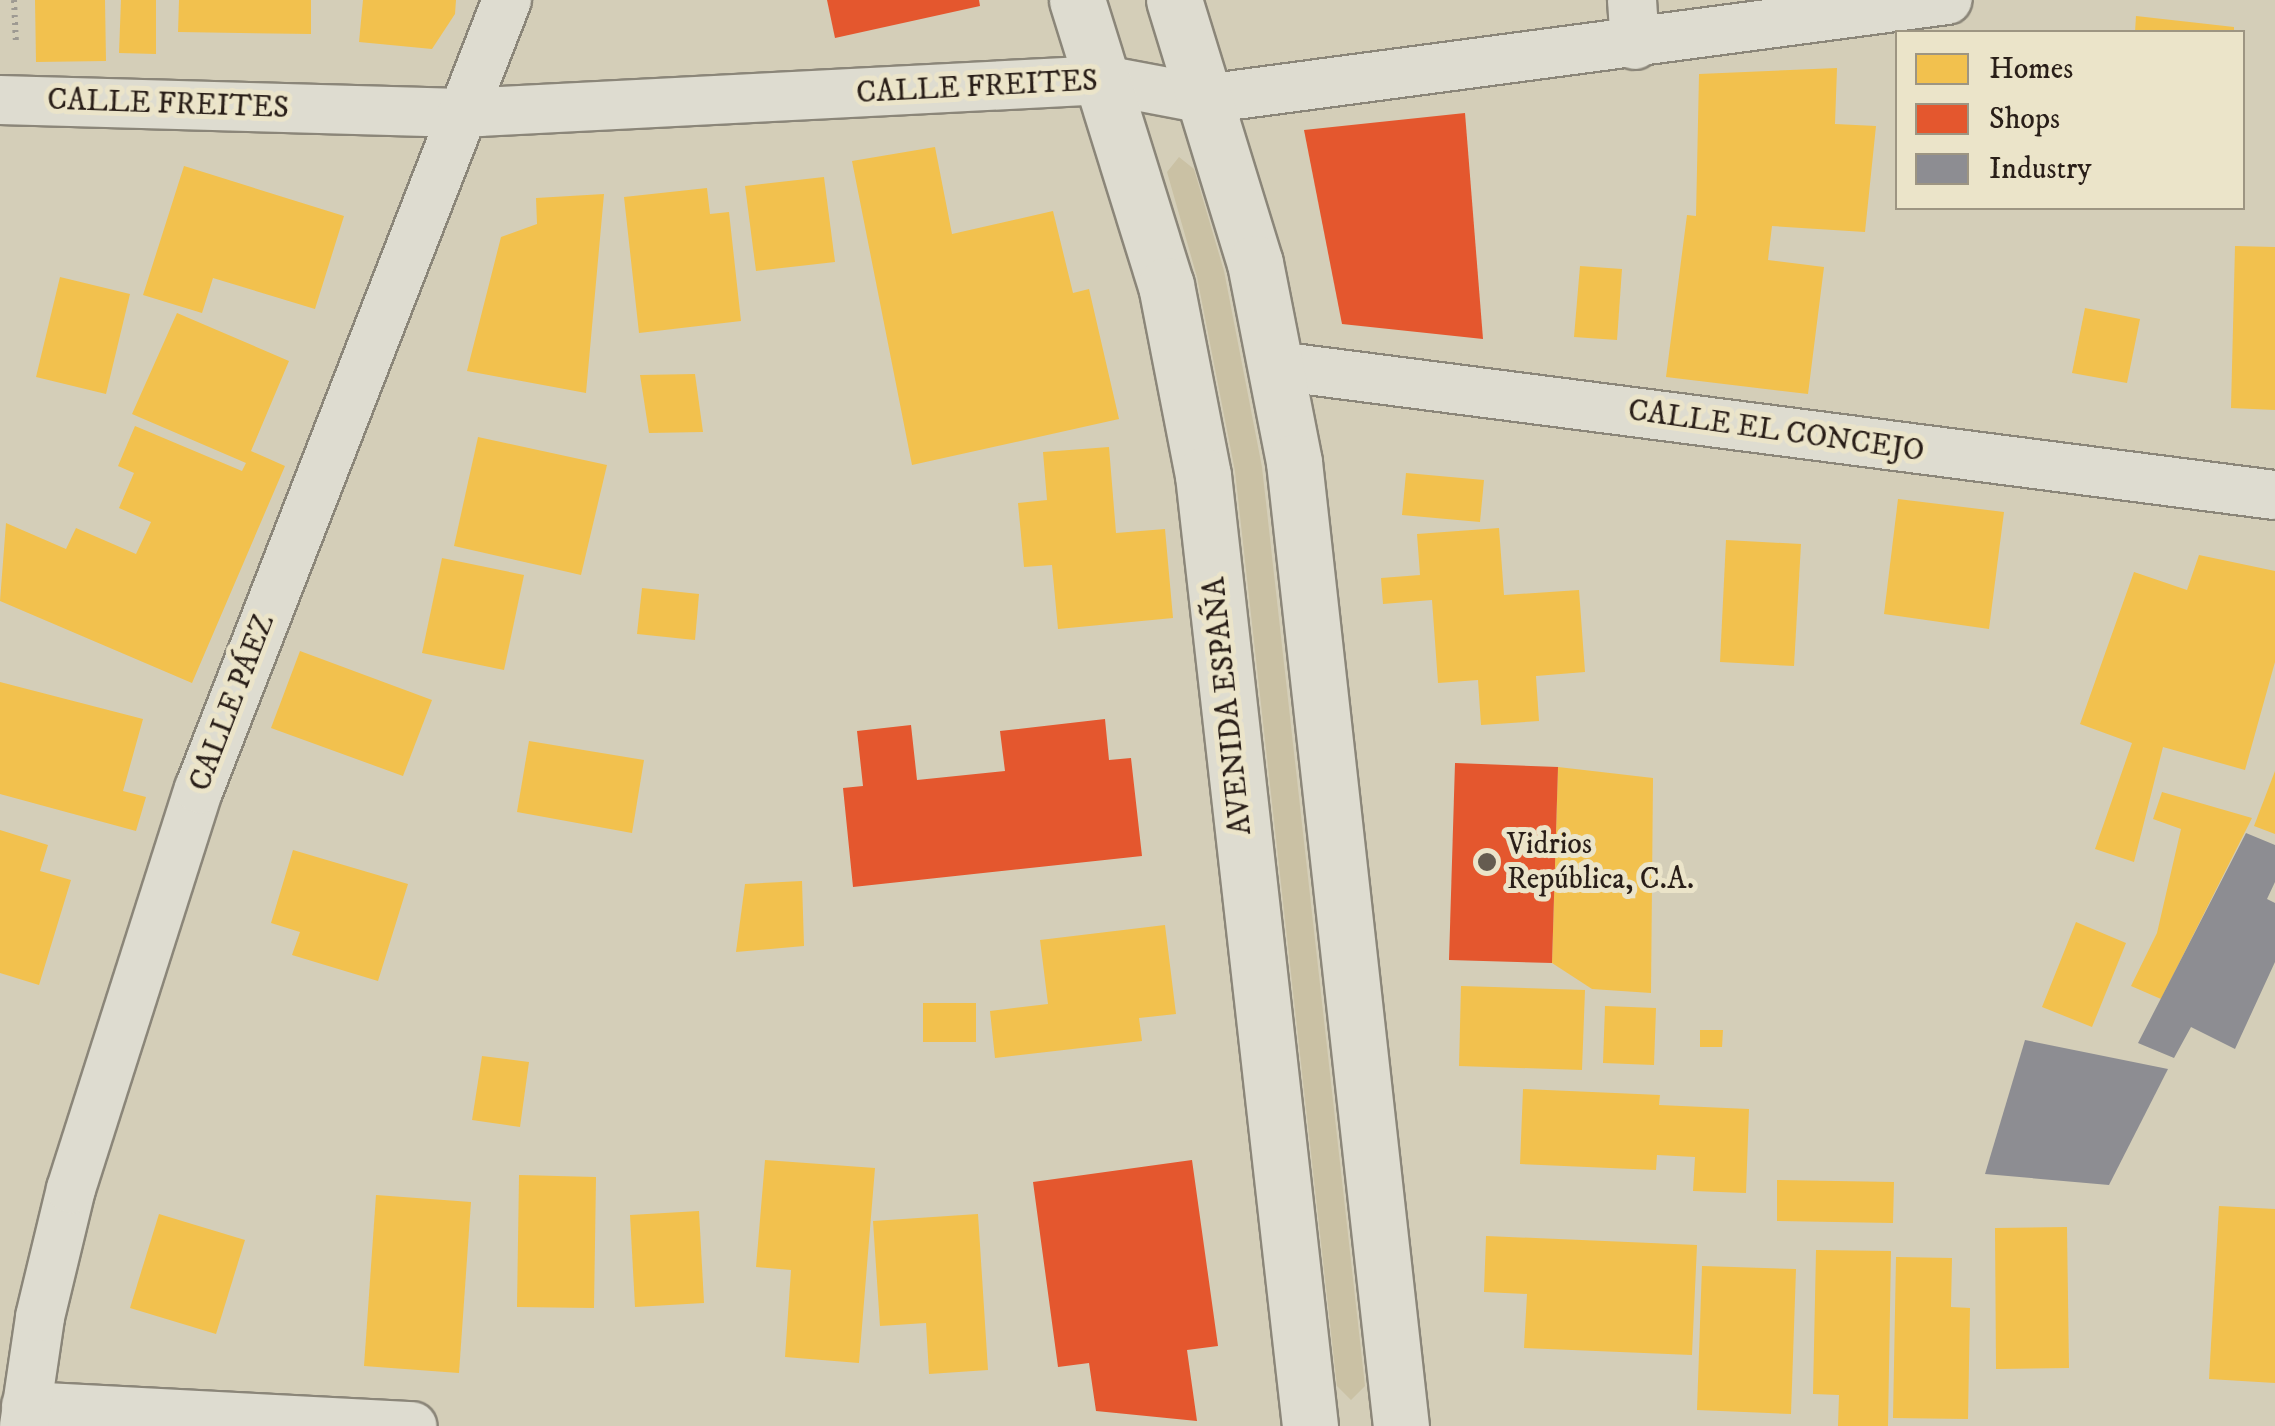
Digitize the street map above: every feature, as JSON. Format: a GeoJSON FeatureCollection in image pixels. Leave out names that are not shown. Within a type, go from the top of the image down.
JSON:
{"type":"FeatureCollection","features":[{"type":"Feature","properties":{"kind":"main road","name":"AVENIDA ESPAÑA"},"geometry":{"type":"LineString","coordinates":[[1076,0],[1166,285],[1204,475],[1310,1426]]}},
{"type":"Feature","properties":{"kind":"main road"},"geometry":{"type":"LineString","coordinates":[[1174,0],[1255,263],[1294,462],[1401,1426]]}},
{"type":"Feature","properties":{"kind":"street","name":"CALLE PÁEZ"},"geometry":{"type":"LineString","coordinates":[[25,1416],[71,1189],[199,789],[507,0]]}},
{"type":"Feature","properties":{"kind":"street","name":"CALLE FREITES"},"geometry":{"type":"LineString","coordinates":[[0,100],[462,114],[1104,80],[1206,99],[1634,22],[1947,0]]}},
{"type":"Feature","properties":{"kind":"street","name":"CALLE EL CONCEJO"},"geometry":{"type":"LineString","coordinates":[[1277,366],[2275,495]]}},
{"type":"Feature","properties":{"kind":"street"},"geometry":{"type":"LineString","coordinates":[[25,1416],[412,1426]]}},
{"type":"Feature","properties":{"kind":"shaded area"},"geometry":{"type":"Polygon","coordinates":[[[1179,157],[1194,169],[1224,271],[1262,467],[1365,1386],[1351,1400],[1337,1386],[1235,471],[1197,277],[1167,172],[1179,157]]]}},
{"type":"Feature","properties":{"kind":"building: Homes"},"geometry":{"type":"Polygon","coordinates":[[[35,0],[105,0],[106,61],[36,62],[35,0]]]}},
{"type":"Feature","properties":{"kind":"building: Homes"},"geometry":{"type":"Polygon","coordinates":[[[121,0],[156,0],[156,54],[119,53],[121,0]]]}},
{"type":"Feature","properties":{"kind":"building: Homes"},"geometry":{"type":"Polygon","coordinates":[[[179,0],[311,0],[311,34],[178,32],[179,0]]]}},
{"type":"Feature","properties":{"kind":"building: Homes"},"geometry":{"type":"Polygon","coordinates":[[[363,0],[456,0],[455,14],[432,49],[359,42],[363,0]]]}},
{"type":"Feature","properties":{"kind":"building: Homes"},"geometry":{"type":"Polygon","coordinates":[[[2136,16],[2234,27],[2234,30],[2135,30],[2136,16]]]}},
{"type":"Feature","properties":{"kind":"building: Homes"},"geometry":{"type":"Polygon","coordinates":[[[1837,68],[1835,124],[1876,126],[1865,232],[1772,226],[1768,260],[1824,267],[1808,394],[1666,377],[1687,215],[1696,216],[1699,74],[1837,68]]]}},
{"type":"Feature","properties":{"kind":"building: Homes"},"geometry":{"type":"Polygon","coordinates":[[[935,147],[952,234],[1053,211],[1073,293],[1089,289],[1119,419],[912,465],[852,161],[935,147]]]}},
{"type":"Feature","properties":{"kind":"building: Homes"},"geometry":{"type":"Polygon","coordinates":[[[184,166],[344,216],[315,309],[213,278],[202,313],[143,295],[184,166]]]}},
{"type":"Feature","properties":{"kind":"building: Homes"},"geometry":{"type":"Polygon","coordinates":[[[824,177],[835,262],[756,271],[745,186],[824,177]]]}},
{"type":"Feature","properties":{"kind":"building: Homes"},"geometry":{"type":"Polygon","coordinates":[[[707,188],[710,214],[729,212],[741,321],[639,333],[624,197],[707,188]]]}},
{"type":"Feature","properties":{"kind":"building: Homes"},"geometry":{"type":"Polygon","coordinates":[[[604,194],[586,393],[467,371],[501,237],[537,224],[536,198],[604,194]]]}},
{"type":"Feature","properties":{"kind":"building: Homes"},"geometry":{"type":"Polygon","coordinates":[[[2235,246],[2275,247],[2275,410],[2231,408],[2235,246]]]}},
{"type":"Feature","properties":{"kind":"building: Homes"},"geometry":{"type":"Polygon","coordinates":[[[1580,266],[1622,269],[1617,340],[1574,337],[1580,266]]]}},
{"type":"Feature","properties":{"kind":"building: Homes"},"geometry":{"type":"Polygon","coordinates":[[[60,277],[130,294],[106,394],[36,377],[60,277]]]}},
{"type":"Feature","properties":{"kind":"building: Homes"},"geometry":{"type":"Polygon","coordinates":[[[2085,308],[2140,319],[2127,383],[2072,373],[2085,308]]]}},
{"type":"Feature","properties":{"kind":"building: Homes"},"geometry":{"type":"Polygon","coordinates":[[[177,313],[289,361],[251,451],[285,466],[192,683],[0,601],[6,523],[66,549],[76,528],[136,554],[151,522],[119,508],[134,473],[118,466],[135,426],[242,471],[246,463],[132,414],[177,313]]]}},
{"type":"Feature","properties":{"kind":"building: Homes"},"geometry":{"type":"Polygon","coordinates":[[[695,374],[703,432],[649,433],[640,375],[695,374]]]}},
{"type":"Feature","properties":{"kind":"building: Homes"},"geometry":{"type":"Polygon","coordinates":[[[478,437],[607,465],[581,575],[454,546],[478,437]]]}},
{"type":"Feature","properties":{"kind":"building: Homes"},"geometry":{"type":"Polygon","coordinates":[[[1109,447],[1116,533],[1165,529],[1173,618],[1058,629],[1052,565],[1024,567],[1018,503],[1047,500],[1043,452],[1109,447]]]}},
{"type":"Feature","properties":{"kind":"building: Homes"},"geometry":{"type":"Polygon","coordinates":[[[1406,473],[1484,480],[1480,522],[1402,515],[1406,473]]]}},
{"type":"Feature","properties":{"kind":"building: Homes"},"geometry":{"type":"Polygon","coordinates":[[[1898,499],[2004,512],[1989,629],[1884,614],[1898,499]]]}},
{"type":"Feature","properties":{"kind":"building: Homes"},"geometry":{"type":"Polygon","coordinates":[[[1499,528],[1504,595],[1579,590],[1585,672],[1536,676],[1539,721],[1481,725],[1478,680],[1438,683],[1432,600],[1383,604],[1381,578],[1420,575],[1417,534],[1499,528]]]}},
{"type":"Feature","properties":{"kind":"building: Homes"},"geometry":{"type":"Polygon","coordinates":[[[1726,540],[1801,544],[1794,666],[1720,662],[1726,540]]]}},
{"type":"Feature","properties":{"kind":"building: Homes"},"geometry":{"type":"Polygon","coordinates":[[[2199,555],[2275,571],[2275,662],[2245,770],[2163,747],[2134,862],[2095,849],[2132,743],[2080,724],[2134,572],[2187,590],[2199,555]]]}},
{"type":"Feature","properties":{"kind":"building: Homes"},"geometry":{"type":"Polygon","coordinates":[[[442,558],[524,575],[504,670],[422,653],[442,558]]]}},
{"type":"Feature","properties":{"kind":"building: Homes"},"geometry":{"type":"Polygon","coordinates":[[[642,588],[699,594],[695,640],[637,634],[642,588]]]}},
{"type":"Feature","properties":{"kind":"building: Homes"},"geometry":{"type":"Polygon","coordinates":[[[300,651],[432,700],[403,776],[271,728],[300,651]]]}},
{"type":"Feature","properties":{"kind":"building: Homes"},"geometry":{"type":"Polygon","coordinates":[[[0,682],[143,719],[123,791],[146,797],[136,831],[0,794],[0,682]]]}},
{"type":"Feature","properties":{"kind":"building: Homes"},"geometry":{"type":"Polygon","coordinates":[[[529,741],[644,760],[632,833],[517,812],[529,741]]]}},
{"type":"Feature","properties":{"kind":"building: Homes"},"geometry":{"type":"Polygon","coordinates":[[[1558,767],[1653,778],[1651,993],[1592,989],[1552,963],[1558,767]]]}},
{"type":"Feature","properties":{"kind":"building: Homes"},"geometry":{"type":"Polygon","coordinates":[[[2275,771],[2275,834],[2254,826],[2275,771]]]}},
{"type":"Feature","properties":{"kind":"building: Homes"},"geometry":{"type":"Polygon","coordinates":[[[2162,792],[2252,818],[2161,999],[2131,986],[2157,933],[2181,829],[2153,819],[2162,792]]]}},
{"type":"Feature","properties":{"kind":"building: Homes"},"geometry":{"type":"Polygon","coordinates":[[[0,830],[48,845],[40,871],[71,880],[39,985],[0,973],[0,830]]]}},
{"type":"Feature","properties":{"kind":"building: Homes"},"geometry":{"type":"Polygon","coordinates":[[[293,850],[408,884],[378,981],[292,955],[300,932],[271,923],[293,850]]]}},
{"type":"Feature","properties":{"kind":"building: Homes"},"geometry":{"type":"Polygon","coordinates":[[[802,881],[804,946],[736,952],[745,884],[802,881]]]}},
{"type":"Feature","properties":{"kind":"building: Homes"},"geometry":{"type":"Polygon","coordinates":[[[2076,922],[2126,943],[2092,1027],[2042,1007],[2076,922]]]}},
{"type":"Feature","properties":{"kind":"building: Homes"},"geometry":{"type":"Polygon","coordinates":[[[1165,925],[1176,1014],[1139,1018],[1142,1041],[995,1058],[990,1011],[1048,1004],[1040,940],[1165,925]]]}},
{"type":"Feature","properties":{"kind":"building: Homes"},"geometry":{"type":"Polygon","coordinates":[[[1461,986],[1585,990],[1582,1070],[1459,1066],[1461,986]]]}},
{"type":"Feature","properties":{"kind":"building: Homes"},"geometry":{"type":"Polygon","coordinates":[[[923,1003],[976,1003],[976,1042],[923,1042],[923,1003]]]}},
{"type":"Feature","properties":{"kind":"building: Homes"},"geometry":{"type":"Polygon","coordinates":[[[1605,1006],[1656,1008],[1654,1065],[1603,1063],[1605,1006]]]}},
{"type":"Feature","properties":{"kind":"building: Homes"},"geometry":{"type":"Polygon","coordinates":[[[1700,1030],[1723,1030],[1722,1047],[1700,1047],[1700,1030]]]}},
{"type":"Feature","properties":{"kind":"building: Homes"},"geometry":{"type":"Polygon","coordinates":[[[482,1056],[529,1062],[520,1127],[472,1120],[482,1056]]]}},
{"type":"Feature","properties":{"kind":"building: Homes"},"geometry":{"type":"Polygon","coordinates":[[[1523,1089],[1660,1095],[1659,1105],[1749,1109],[1746,1193],[1693,1191],[1695,1157],[1657,1155],[1656,1170],[1520,1164],[1523,1089]]]}},
{"type":"Feature","properties":{"kind":"building: Homes"},"geometry":{"type":"Polygon","coordinates":[[[765,1160],[875,1168],[859,1363],[785,1357],[791,1270],[756,1267],[765,1160]]]}},
{"type":"Feature","properties":{"kind":"building: Homes"},"geometry":{"type":"Polygon","coordinates":[[[519,1175],[596,1177],[594,1308],[517,1307],[519,1175]]]}},
{"type":"Feature","properties":{"kind":"building: Homes"},"geometry":{"type":"Polygon","coordinates":[[[1777,1180],[1894,1182],[1893,1223],[1777,1221],[1777,1180]]]}},
{"type":"Feature","properties":{"kind":"building: Homes"},"geometry":{"type":"Polygon","coordinates":[[[376,1195],[471,1202],[459,1373],[364,1366],[376,1195]]]}},
{"type":"Feature","properties":{"kind":"building: Homes"},"geometry":{"type":"Polygon","coordinates":[[[2219,1206],[2275,1209],[2275,1383],[2209,1379],[2219,1206]]]}},
{"type":"Feature","properties":{"kind":"building: Homes"},"geometry":{"type":"Polygon","coordinates":[[[699,1211],[704,1303],[635,1307],[630,1215],[699,1211]]]}},
{"type":"Feature","properties":{"kind":"building: Homes"},"geometry":{"type":"Polygon","coordinates":[[[159,1214],[245,1240],[216,1334],[130,1308],[159,1214]]]}},
{"type":"Feature","properties":{"kind":"building: Homes"},"geometry":{"type":"Polygon","coordinates":[[[978,1214],[988,1370],[929,1374],[926,1323],[880,1326],[873,1221],[978,1214]]]}},
{"type":"Feature","properties":{"kind":"building: Homes"},"geometry":{"type":"Polygon","coordinates":[[[2067,1227],[2069,1368],[1996,1369],[1995,1228],[2067,1227]]]}},
{"type":"Feature","properties":{"kind":"building: Homes"},"geometry":{"type":"Polygon","coordinates":[[[1486,1236],[1697,1245],[1692,1355],[1524,1348],[1527,1294],[1484,1292],[1486,1236]]]}},
{"type":"Feature","properties":{"kind":"building: Homes"},"geometry":{"type":"Polygon","coordinates":[[[1816,1250],[1891,1251],[1888,1426],[1838,1426],[1839,1395],[1813,1394],[1816,1250]]]}},
{"type":"Feature","properties":{"kind":"building: Homes"},"geometry":{"type":"Polygon","coordinates":[[[1896,1257],[1952,1258],[1951,1307],[1970,1308],[1968,1419],[1893,1418],[1896,1257]]]}},
{"type":"Feature","properties":{"kind":"building: Homes"},"geometry":{"type":"Polygon","coordinates":[[[1702,1266],[1796,1269],[1791,1414],[1697,1410],[1702,1266]]]}},
{"type":"Feature","properties":{"kind":"building: Shops"},"geometry":{"type":"Polygon","coordinates":[[[827,0],[979,0],[980,6],[835,38],[827,0]]]}},
{"type":"Feature","properties":{"kind":"building: Shops"},"geometry":{"type":"Polygon","coordinates":[[[1465,113],[1483,339],[1342,324],[1304,130],[1465,113]]]}},
{"type":"Feature","properties":{"kind":"building: Shops"},"geometry":{"type":"Polygon","coordinates":[[[1105,719],[1109,760],[1131,758],[1142,856],[853,887],[843,788],[863,786],[857,731],[911,725],[917,780],[1005,771],[1000,731],[1105,719]]]}},
{"type":"Feature","properties":{"kind":"building: Shops"},"geometry":{"type":"Polygon","coordinates":[[[1455,763],[1558,767],[1552,963],[1449,960],[1455,763]]]}},
{"type":"Feature","properties":{"kind":"building: Shops"},"geometry":{"type":"Polygon","coordinates":[[[1192,1160],[1218,1346],[1187,1350],[1197,1421],[1096,1411],[1089,1363],[1058,1367],[1033,1182],[1192,1160]]]}},
{"type":"Feature","properties":{"kind":"building: Industry"},"geometry":{"type":"Polygon","coordinates":[[[2246,833],[2275,845],[2275,882],[2267,899],[2275,903],[2275,962],[2235,1049],[2191,1027],[2174,1058],[2138,1043],[2246,833]]]}},
{"type":"Feature","properties":{"kind":"building: Industry"},"geometry":{"type":"Polygon","coordinates":[[[2025,1040],[2168,1069],[2109,1185],[1985,1174],[2025,1040]]]}},
{"type":"Feature","properties":{"kind":"place","name":"Vidrios República, C.A."},"geometry":{"type":"Point","coordinates":[1487,862]}}]}
